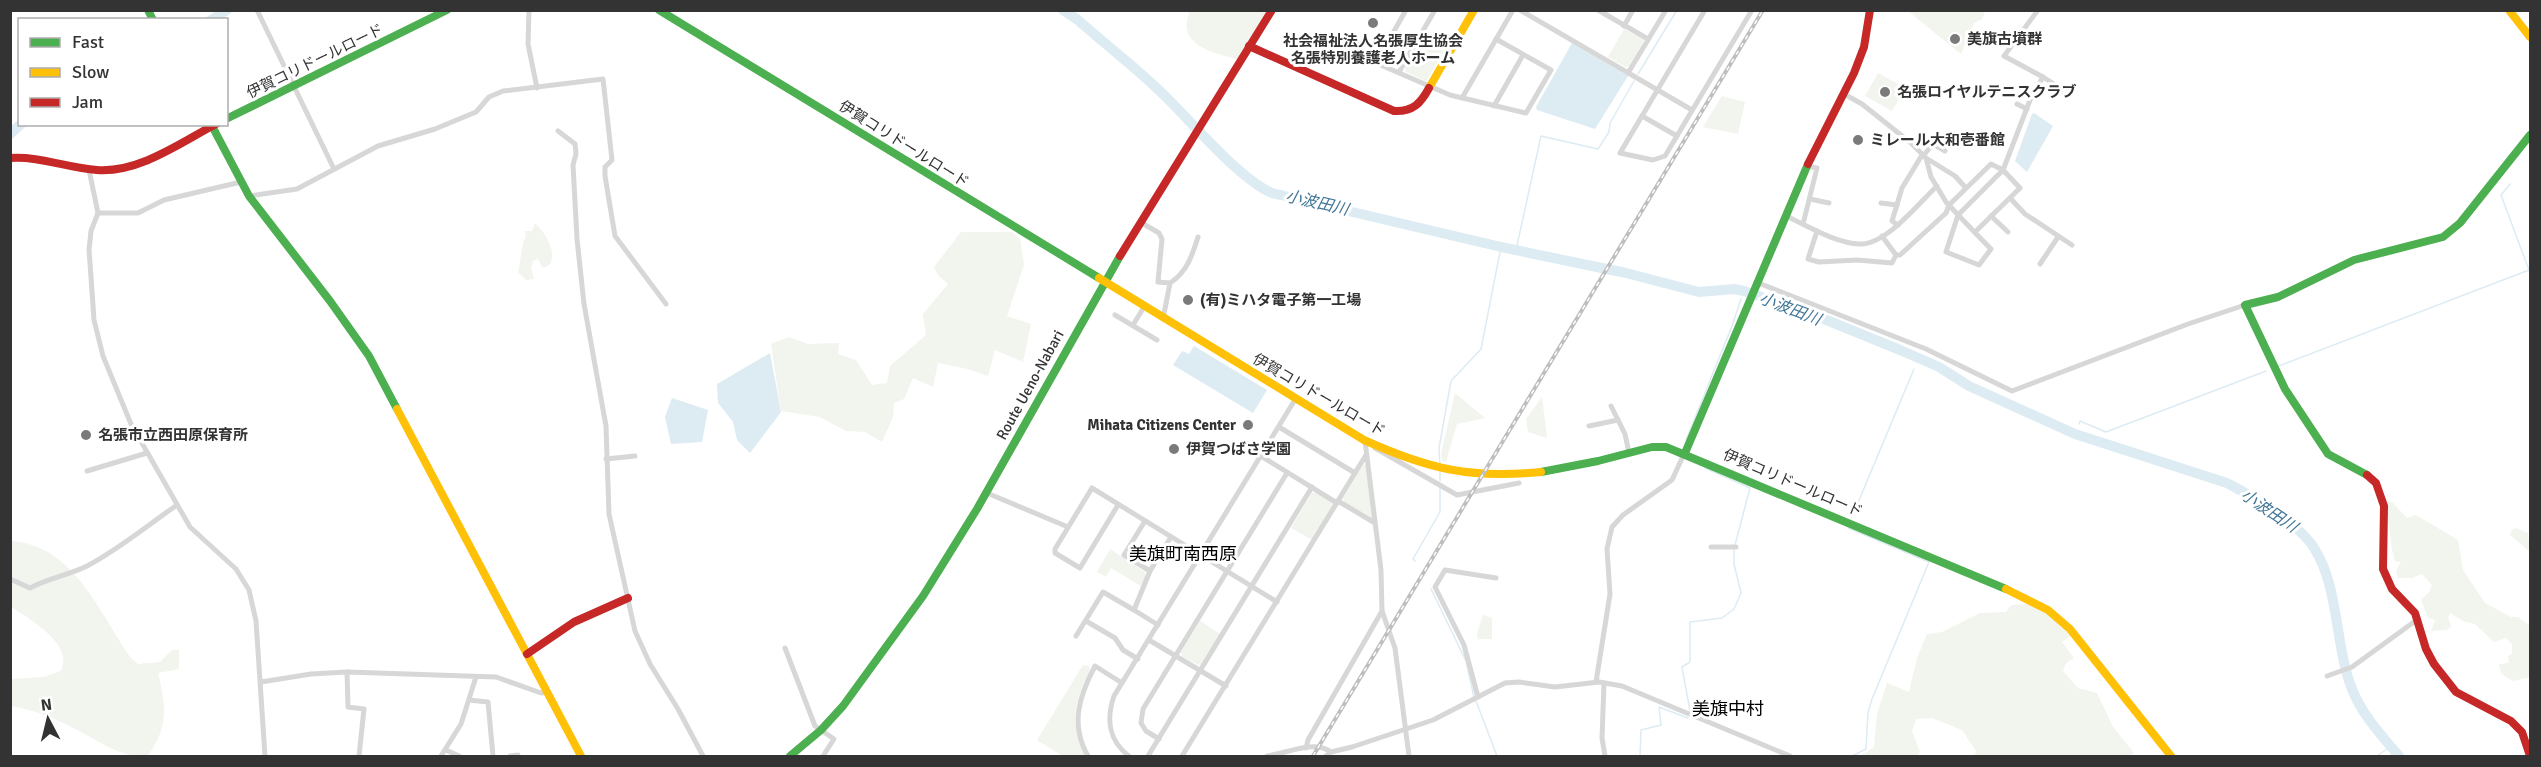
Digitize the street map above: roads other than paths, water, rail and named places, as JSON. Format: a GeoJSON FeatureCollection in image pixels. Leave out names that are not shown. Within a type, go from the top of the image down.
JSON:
{"type":"FeatureCollection","features":[{"type":"Feature","properties":{"kind":"street"},"geometry":{"type":"LineString","coordinates":[[257,10],[334,169]]}},
{"type":"Feature","properties":{"kind":"street","name":"伊賀コリドールロード"},"geometry":{"type":"LineString","coordinates":[[228,118],[447,10]]}},
{"type":"Feature","properties":{"kind":"street"},"geometry":{"type":"LineString","coordinates":[[529,10],[528,44],[537,88]]}},
{"type":"Feature","properties":{"kind":"street","name":"伊賀コリドールロード"},"geometry":{"type":"LineString","coordinates":[[659,10],[1364,440],[1439,469],[1490,476],[1522,475],[1565,469],[1661,447],[1684,453],[2039,604],[2070,629],[2171,756]]}},
{"type":"Feature","properties":{"kind":"street","name":"Route Ueno-Nabari"},"geometry":{"type":"LineString","coordinates":[[790,756],[821,730],[878,661],[917,605],[987,493],[1104,282],[1272,10]]}},
{"type":"Feature","properties":{"kind":"street"},"geometry":{"type":"LineString","coordinates":[[1407,10],[1377,63],[1462,98],[1526,113],[1551,70],[1497,39]]}},
{"type":"Feature","properties":{"kind":"street"},"geometry":{"type":"LineString","coordinates":[[1399,72],[1435,10]]}},
{"type":"Feature","properties":{"kind":"street"},"geometry":{"type":"LineString","coordinates":[[1249,46],[1394,111],[1413,109],[1421,102],[1431,86],[1474,10]]}},
{"type":"Feature","properties":{"kind":"street"},"geometry":{"type":"LineString","coordinates":[[1462,98],[1513,10]]}},
{"type":"Feature","properties":{"kind":"street"},"geometry":{"type":"LineString","coordinates":[[1520,10],[1692,110]]}},
{"type":"Feature","properties":{"kind":"street"},"geometry":{"type":"LineString","coordinates":[[1598,10],[1648,39]]}},
{"type":"Feature","properties":{"kind":"street"},"geometry":{"type":"LineString","coordinates":[[1624,26],[1633,10]]}},
{"type":"Feature","properties":{"kind":"street"},"geometry":{"type":"LineString","coordinates":[[1628,73],[1666,10]]}},
{"type":"Feature","properties":{"kind":"street"},"geometry":{"type":"LineString","coordinates":[[1705,10],[1620,153],[1653,160],[1665,156],[1749,12]]}},
{"type":"Feature","properties":{"kind":"street"},"geometry":{"type":"LineString","coordinates":[[1596,682],[1610,594],[1607,549],[1612,527],[1623,515],[1672,480],[1815,147],[1832,120],[1844,94],[1865,44],[1870,10]]}},
{"type":"Feature","properties":{"kind":"street"},"geometry":{"type":"LineString","coordinates":[[2038,10],[2004,56],[2062,90]]}},
{"type":"Feature","properties":{"kind":"street"},"geometry":{"type":"LineString","coordinates":[[2510,10],[2530,37]]}},
{"type":"Feature","properties":{"kind":"street"},"geometry":{"type":"LineString","coordinates":[[1494,105],[1523,55]]}},
{"type":"Feature","properties":{"kind":"street"},"geometry":{"type":"LineString","coordinates":[[1924,157],[1931,177],[1949,205],[1958,215],[1991,249],[1979,265],[1946,252],[1958,215],[2003,170],[2027,109],[2043,77]]}},
{"type":"Feature","properties":{"kind":"street"},"geometry":{"type":"LineString","coordinates":[[249,196],[297,189],[384,143],[435,129],[476,112],[489,97],[502,92],[603,79],[612,160],[605,167],[605,176],[615,236],[666,304]]}},
{"type":"Feature","properties":{"kind":"street"},"geometry":{"type":"LineString","coordinates":[[1844,94],[1862,104],[1911,143],[1924,157],[1955,176],[1966,188]]}},
{"type":"Feature","properties":{"kind":"street"},"geometry":{"type":"LineString","coordinates":[[2017,104],[2027,109]]}},
{"type":"Feature","properties":{"kind":"street"},"geometry":{"type":"LineString","coordinates":[[1642,116],[1677,136]]}},
{"type":"Feature","properties":{"kind":"street"},"geometry":{"type":"LineString","coordinates":[[10,158],[47,160],[90,170],[128,167],[211,126]]}},
{"type":"Feature","properties":{"kind":"street"},"geometry":{"type":"LineString","coordinates":[[213,126],[249,196],[369,356],[582,756]]}},
{"type":"Feature","properties":{"kind":"street"},"geometry":{"type":"LineString","coordinates":[[558,131],[575,144],[576,154],[573,165],[577,239],[584,304],[606,426],[609,514],[628,598],[638,639],[703,756]]}},
{"type":"Feature","properties":{"kind":"street"},"geometry":{"type":"LineString","coordinates":[[1754,285],[1926,349],[2012,391],[2188,324],[2245,305],[2278,297],[2354,260],[2443,237],[2460,223],[2530,135]]}},
{"type":"Feature","properties":{"kind":"street"},"geometry":{"type":"LineString","coordinates":[[1898,225],[1892,221],[1902,188],[1933,144],[1945,151]]}},
{"type":"Feature","properties":{"kind":"street"},"geometry":{"type":"LineString","coordinates":[[1817,231],[1808,259],[1819,262],[1846,260],[1892,263],[1896,255],[1900,255],[1946,213],[1949,205],[1991,164],[2020,182],[2020,188],[1975,232]]}},
{"type":"Feature","properties":{"kind":"street"},"geometry":{"type":"LineString","coordinates":[[1803,224],[1818,168],[1807,166]]}},
{"type":"Feature","properties":{"kind":"street"},"geometry":{"type":"LineString","coordinates":[[90,170],[98,213],[91,231],[89,250],[94,320],[104,356],[117,391],[147,453],[177,505],[195,533],[236,569],[247,585],[256,621],[265,756]]}},
{"type":"Feature","properties":{"kind":"street"},"geometry":{"type":"LineString","coordinates":[[98,213],[138,213],[164,200],[241,182]]}},
{"type":"Feature","properties":{"kind":"street"},"geometry":{"type":"LineString","coordinates":[[1786,216],[1817,231],[1859,244],[1867,243],[1898,225],[1936,186]]}},
{"type":"Feature","properties":{"kind":"street"},"geometry":{"type":"LineString","coordinates":[[2010,198],[2025,214],[2072,246]]}},
{"type":"Feature","properties":{"kind":"street"},"geometry":{"type":"LineString","coordinates":[[1810,199],[1829,203]]}},
{"type":"Feature","properties":{"kind":"street"},"geometry":{"type":"LineString","coordinates":[[1881,203],[1897,205]]}},
{"type":"Feature","properties":{"kind":"street"},"geometry":{"type":"LineString","coordinates":[[1991,216],[2008,232]]}},
{"type":"Feature","properties":{"kind":"street"},"geometry":{"type":"LineString","coordinates":[[1140,222],[1161,235],[1158,282],[1170,283],[1180,277],[1198,237]]}},
{"type":"Feature","properties":{"kind":"street"},"geometry":{"type":"LineString","coordinates":[[1882,236],[1896,255]]}},
{"type":"Feature","properties":{"kind":"street"},"geometry":{"type":"LineString","coordinates":[[2044,262],[2058,237]]}},
{"type":"Feature","properties":{"kind":"street"},"geometry":{"type":"LineString","coordinates":[[1163,318],[1170,283]]}},
{"type":"Feature","properties":{"kind":"street"},"geometry":{"type":"LineString","coordinates":[[2245,305],[2285,389],[2328,454],[2332,458],[2365,472],[2376,483],[2384,506],[2383,569],[2392,589],[2412,608],[2418,619],[2426,649],[2450,686],[2464,697],[2511,721],[2522,732],[2528,754]]}},
{"type":"Feature","properties":{"kind":"street"},"geometry":{"type":"LineString","coordinates":[[1133,326],[1144,307]]}},
{"type":"Feature","properties":{"kind":"street"},"geometry":{"type":"LineString","coordinates":[[1115,315],[1157,340]]}},
{"type":"Feature","properties":{"kind":"street"},"geometry":{"type":"LineString","coordinates":[[1129,756],[1114,740],[1109,719],[1113,700],[1296,398]]}},
{"type":"Feature","properties":{"kind":"street"},"geometry":{"type":"LineString","coordinates":[[1611,406],[1625,434],[1629,453]]}},
{"type":"Feature","properties":{"kind":"street"},"geometry":{"type":"LineString","coordinates":[[1588,426],[1618,420]]}},
{"type":"Feature","properties":{"kind":"street"},"geometry":{"type":"LineString","coordinates":[[1279,427],[1355,473]]}},
{"type":"Feature","properties":{"kind":"street"},"geometry":{"type":"LineString","coordinates":[[1364,440],[1381,570],[1382,611],[1395,648],[1409,756]]}},
{"type":"Feature","properties":{"kind":"street"},"geometry":{"type":"LineString","coordinates":[[1364,440],[1389,458],[1456,495],[1519,483]]}},
{"type":"Feature","properties":{"kind":"street"},"geometry":{"type":"LineString","coordinates":[[87,471],[147,453]]}},
{"type":"Feature","properties":{"kind":"street"},"geometry":{"type":"LineString","coordinates":[[1193,756],[1184,754],[1367,454]]}},
{"type":"Feature","properties":{"kind":"street"},"geometry":{"type":"LineString","coordinates":[[606,459],[636,456]]}},
{"type":"Feature","properties":{"kind":"street"},"geometry":{"type":"LineString","coordinates":[[1261,456],[1376,523]]}},
{"type":"Feature","properties":{"kind":"street"},"geometry":{"type":"LineString","coordinates":[[1159,739],[1144,728],[1141,716],[1287,472]]}},
{"type":"Feature","properties":{"kind":"street"},"geometry":{"type":"LineString","coordinates":[[1148,756],[1312,487]]}},
{"type":"Feature","properties":{"kind":"street"},"geometry":{"type":"LineString","coordinates":[[1118,505],[1080,568],[1055,553],[1055,549],[1092,488],[1277,602]]}},
{"type":"Feature","properties":{"kind":"street"},"geometry":{"type":"LineString","coordinates":[[987,493],[1068,527]]}},
{"type":"Feature","properties":{"kind":"street"},"geometry":{"type":"LineString","coordinates":[[10,579],[30,588],[43,581],[71,574],[90,564],[177,505]]}},
{"type":"Feature","properties":{"kind":"street"},"geometry":{"type":"LineString","coordinates":[[1145,521],[1124,555],[1150,571]]}},
{"type":"Feature","properties":{"kind":"street"},"geometry":{"type":"LineString","coordinates":[[1134,610],[1150,571],[1171,537]]}},
{"type":"Feature","properties":{"kind":"street"},"geometry":{"type":"LineString","coordinates":[[1711,547],[1735,547]]}},
{"type":"Feature","properties":{"kind":"street"},"geometry":{"type":"LineString","coordinates":[[1476,698],[1464,645],[1435,587],[1445,570],[1496,578]]}},
{"type":"Feature","properties":{"kind":"street"},"geometry":{"type":"LineString","coordinates":[[1076,636],[1103,592],[1158,625]]}},
{"type":"Feature","properties":{"kind":"street"},"geometry":{"type":"LineString","coordinates":[[527,654],[574,622],[628,598]]}},
{"type":"Feature","properties":{"kind":"street"},"geometry":{"type":"LineString","coordinates":[[1306,748],[1308,740],[1382,611]]}},
{"type":"Feature","properties":{"kind":"street"},"geometry":{"type":"LineString","coordinates":[[2327,676],[2352,667],[2418,619]]}},
{"type":"Feature","properties":{"kind":"street"},"geometry":{"type":"LineString","coordinates":[[1086,621],[1115,638],[1123,650],[1138,659]]}},
{"type":"Feature","properties":{"kind":"street"},"geometry":{"type":"LineString","coordinates":[[1149,640],[1226,686]]}},
{"type":"Feature","properties":{"kind":"street"},"geometry":{"type":"LineString","coordinates":[[785,648],[815,726],[834,738],[823,756]]}},
{"type":"Feature","properties":{"kind":"street"},"geometry":{"type":"LineString","coordinates":[[1089,756],[1082,743],[1078,724],[1078,706],[1085,683],[1095,666],[1122,683]]}},
{"type":"Feature","properties":{"kind":"street"},"geometry":{"type":"LineString","coordinates":[[261,682],[311,674],[347,672],[496,677],[541,693],[547,692]]}},
{"type":"Feature","properties":{"kind":"street"},"geometry":{"type":"LineString","coordinates":[[347,672],[348,708],[363,709],[359,756]]}},
{"type":"Feature","properties":{"kind":"street"},"geometry":{"type":"LineString","coordinates":[[441,756],[461,724],[476,677]]}},
{"type":"Feature","properties":{"kind":"street"},"geometry":{"type":"LineString","coordinates":[[1267,756],[1306,748],[1326,748],[1328,755],[1405,730],[1502,684],[1511,682],[1555,687],[1596,682],[1622,686],[1790,756]]}},
{"type":"Feature","properties":{"kind":"street"},"geometry":{"type":"LineString","coordinates":[[1605,683],[1602,738],[1605,756]]}},
{"type":"Feature","properties":{"kind":"street"},"geometry":{"type":"LineString","coordinates":[[469,700],[488,702],[493,756]]}},
{"type":"Feature","properties":{"kind":"street"},"geometry":{"type":"LineString","coordinates":[[446,750],[459,756]]}},
{"type":"Feature","properties":{"kind":"street"},"geometry":{"type":"LineString","coordinates":[[510,756],[518,755]]}},
{"type":"Feature","properties":{"kind":"waterway","name":"小波田川"},"geometry":{"type":"LineString","coordinates":[[214,18],[227,10]]}},
{"type":"Feature","properties":{"kind":"waterway","name":"小波田川"},"geometry":{"type":"LineString","coordinates":[[1063,10],[1147,79],[1232,164],[1272,193],[1501,247],[1626,273],[1699,292],[1734,289],[1744,291],[1824,319],[1900,350],[1939,367],[1969,386],[2075,434],[2227,483],[2262,503],[2287,521],[2314,548],[2328,580],[2342,655],[2356,699],[2379,733],[2399,756]]}},
{"type":"Feature","properties":{"kind":"waterway"},"geometry":{"type":"LineString","coordinates":[[1638,74],[1677,10]]}},
{"type":"Feature","properties":{"kind":"waterway"},"geometry":{"type":"LineString","coordinates":[[1516,250],[1541,136],[1598,149],[1634,81]]}},
{"type":"Feature","properties":{"kind":"waterway","name":"小波田川"},"geometry":{"type":"LineString","coordinates":[[10,134],[19,126]]}},
{"type":"Feature","properties":{"kind":"waterway"},"geometry":{"type":"LineString","coordinates":[[2279,366],[2529,270],[2501,195],[2510,184]]}},
{"type":"Feature","properties":{"kind":"waterway"},"geometry":{"type":"LineString","coordinates":[[1440,466],[1439,448],[1451,381],[1481,349],[1501,247]]}},
{"type":"Feature","properties":{"kind":"waterway"},"geometry":{"type":"LineString","coordinates":[[1686,440],[1741,299]]}},
{"type":"Feature","properties":{"kind":"waterway"},"geometry":{"type":"LineString","coordinates":[[1852,517],[1914,369]]}},
{"type":"Feature","properties":{"kind":"waterway"},"geometry":{"type":"LineString","coordinates":[[2079,424],[2080,421],[2106,432],[2266,371]]}},
{"type":"Feature","properties":{"kind":"waterway","name":"小波田川"},"geometry":{"type":"LineString","coordinates":[[2075,434],[2076,430]]}},
{"type":"Feature","properties":{"kind":"waterway"},"geometry":{"type":"LineString","coordinates":[[1705,468],[1750,488],[1735,545]]}},
{"type":"Feature","properties":{"kind":"waterway"},"geometry":{"type":"LineString","coordinates":[[1440,471],[1440,481]]}},
{"type":"Feature","properties":{"kind":"waterway"},"geometry":{"type":"LineString","coordinates":[[1415,561],[1413,559],[1440,512],[1440,486]]}},
{"type":"Feature","properties":{"kind":"waterway"},"geometry":{"type":"LineString","coordinates":[[1848,528],[1929,562],[1872,699],[1868,712],[1866,749],[1852,756]]}},
{"type":"Feature","properties":{"kind":"waterway"},"geometry":{"type":"LineString","coordinates":[[1690,711],[1682,667],[1690,662],[1690,622],[1722,618],[1734,609],[1741,593],[1734,564],[1734,550]]}},
{"type":"Feature","properties":{"kind":"waterway"},"geometry":{"type":"LineString","coordinates":[[1431,589],[1466,661],[1474,697]]}},
{"type":"Feature","properties":{"kind":"waterway"},"geometry":{"type":"LineString","coordinates":[[1476,701],[1497,756]]}},
{"type":"Feature","properties":{"kind":"waterway"},"geometry":{"type":"LineString","coordinates":[[1640,756],[1641,730],[1661,725],[1659,707],[1688,718]]}},
{"type":"Feature","properties":{"kind":"waterway"},"geometry":{"type":"LineString","coordinates":[[2377,756],[2391,746]]}},
{"type":"Feature","properties":{"kind":"railway"},"geometry":{"type":"LineString","coordinates":[[1313,756],[1763,10]]}},
{"type":"Feature","properties":{"kind":"place","name":"社会福祉法人名張厚生協会 名張特別養護老人ホーム"},"geometry":{"type":"Point","coordinates":[1373,23]}},
{"type":"Feature","properties":{"kind":"place","name":"美旗古墳群"},"geometry":{"type":"Point","coordinates":[1955,39]}},
{"type":"Feature","properties":{"kind":"place","name":"名張ロイヤルテニスクラブ"},"geometry":{"type":"Point","coordinates":[1885,92]}},
{"type":"Feature","properties":{"kind":"place","name":"ミレール大和壱番館"},"geometry":{"type":"Point","coordinates":[1858,140]}},
{"type":"Feature","properties":{"kind":"place","name":"(有)ミハタ電子第一工場"},"geometry":{"type":"Point","coordinates":[1188,300]}},
{"type":"Feature","properties":{"kind":"place","name":"Mihata Citizens Center"},"geometry":{"type":"Point","coordinates":[1248,425]}},
{"type":"Feature","properties":{"kind":"place","name":"名張市立西田原保育所"},"geometry":{"type":"Point","coordinates":[86,435]}},
{"type":"Feature","properties":{"kind":"place","name":"伊賀つばさ学園"},"geometry":{"type":"Point","coordinates":[1174,449]}},
{"type":"Feature","properties":{"kind":"district","name":"美旗町南西原"},"geometry":{"type":"Point","coordinates":[1183,554]}},
{"type":"Feature","properties":{"kind":"district","name":"美旗中村"},"geometry":{"type":"Point","coordinates":[1728,709]}}]}
